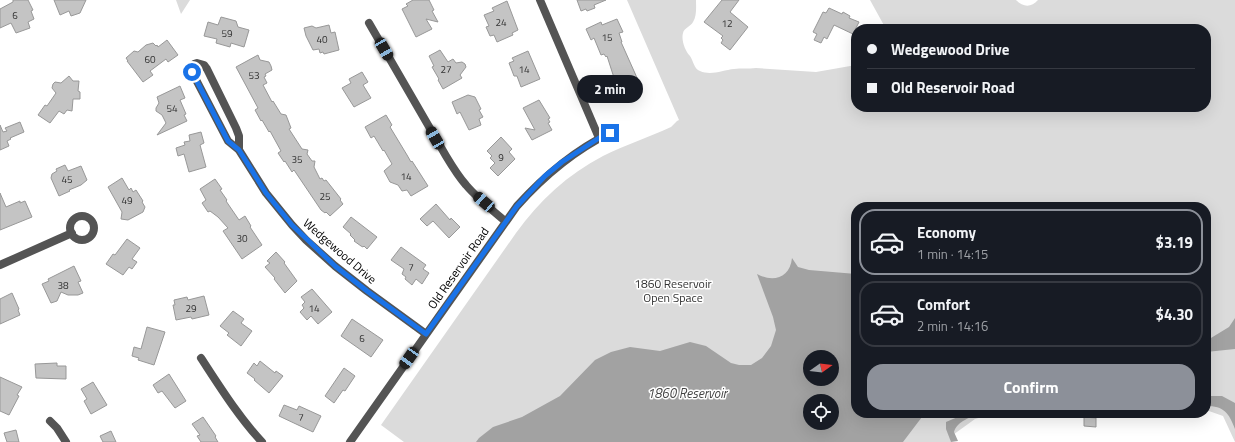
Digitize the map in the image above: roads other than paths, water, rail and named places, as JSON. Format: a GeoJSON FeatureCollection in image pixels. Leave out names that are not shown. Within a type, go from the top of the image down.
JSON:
{"type":"FeatureCollection","features":[{"type":"Feature","properties":{"kind":"street"},"geometry":{"type":"LineString","coordinates":[[540,0],[599,138]]}},
{"type":"Feature","properties":{"kind":"street"},"geometry":{"type":"LineString","coordinates":[[369,23],[455,170],[477,197],[505,222]]}},
{"type":"Feature","properties":{"kind":"street","name":"Wedgewood Drive"},"geometry":{"type":"LineString","coordinates":[[239,150],[239,136],[236,128],[204,65],[197,63],[194,64],[192,68],[194,76],[228,141],[239,150],[271,199],[292,225],[306,240],[351,278],[426,334]]}},
{"type":"Feature","properties":{"kind":"street","name":"Old Reservoir Road"},"geometry":{"type":"LineString","coordinates":[[350,442],[517,206],[545,176],[562,162],[599,138],[610,133]]}},
{"type":"Feature","properties":{"kind":"street"},"geometry":{"type":"LineString","coordinates":[[0,265],[72,233]]}},
{"type":"Feature","properties":{"kind":"street"},"geometry":{"type":"LineString","coordinates":[[201,358],[231,405],[262,442]]}},
{"type":"Feature","properties":{"kind":"street"},"geometry":{"type":"LineString","coordinates":[[50,421],[57,428],[66,442]]}},
{"type":"Feature","properties":{"kind":"water","name":"1860 Reservoir"},"geometry":{"type":"Polygon","coordinates":[[[792,258],[798,267],[809,270],[851,274],[851,418],[921,418],[903,442],[476,442],[493,427],[522,417],[560,396],[595,360],[611,352],[630,347],[660,351],[690,342],[706,346],[731,363],[751,365],[762,358],[771,346],[776,330],[773,317],[757,274],[763,277],[775,278],[784,274],[791,265],[792,258]]]}},
{"type":"Feature","properties":{"kind":"water"},"geometry":{"type":"Polygon","coordinates":[[[1235,318],[1235,349],[1211,351],[1211,338],[1229,327],[1235,318]]]}},
{"type":"Feature","properties":{"kind":"water"},"geometry":{"type":"Polygon","coordinates":[[[1211,396],[1222,396],[1235,403],[1235,429],[1228,415],[1222,409],[1212,406],[1211,396]]]}},
{"type":"Feature","properties":{"kind":"water"},"geometry":{"type":"Polygon","coordinates":[[[956,418],[969,418],[961,422],[954,432],[958,441],[951,442],[946,429],[946,422],[956,418]]]}},
{"type":"Feature","properties":{"kind":"park label","name":"1860 Reservoir Open Space"},"geometry":{"type":"Point","coordinates":[673,290]}}]}
